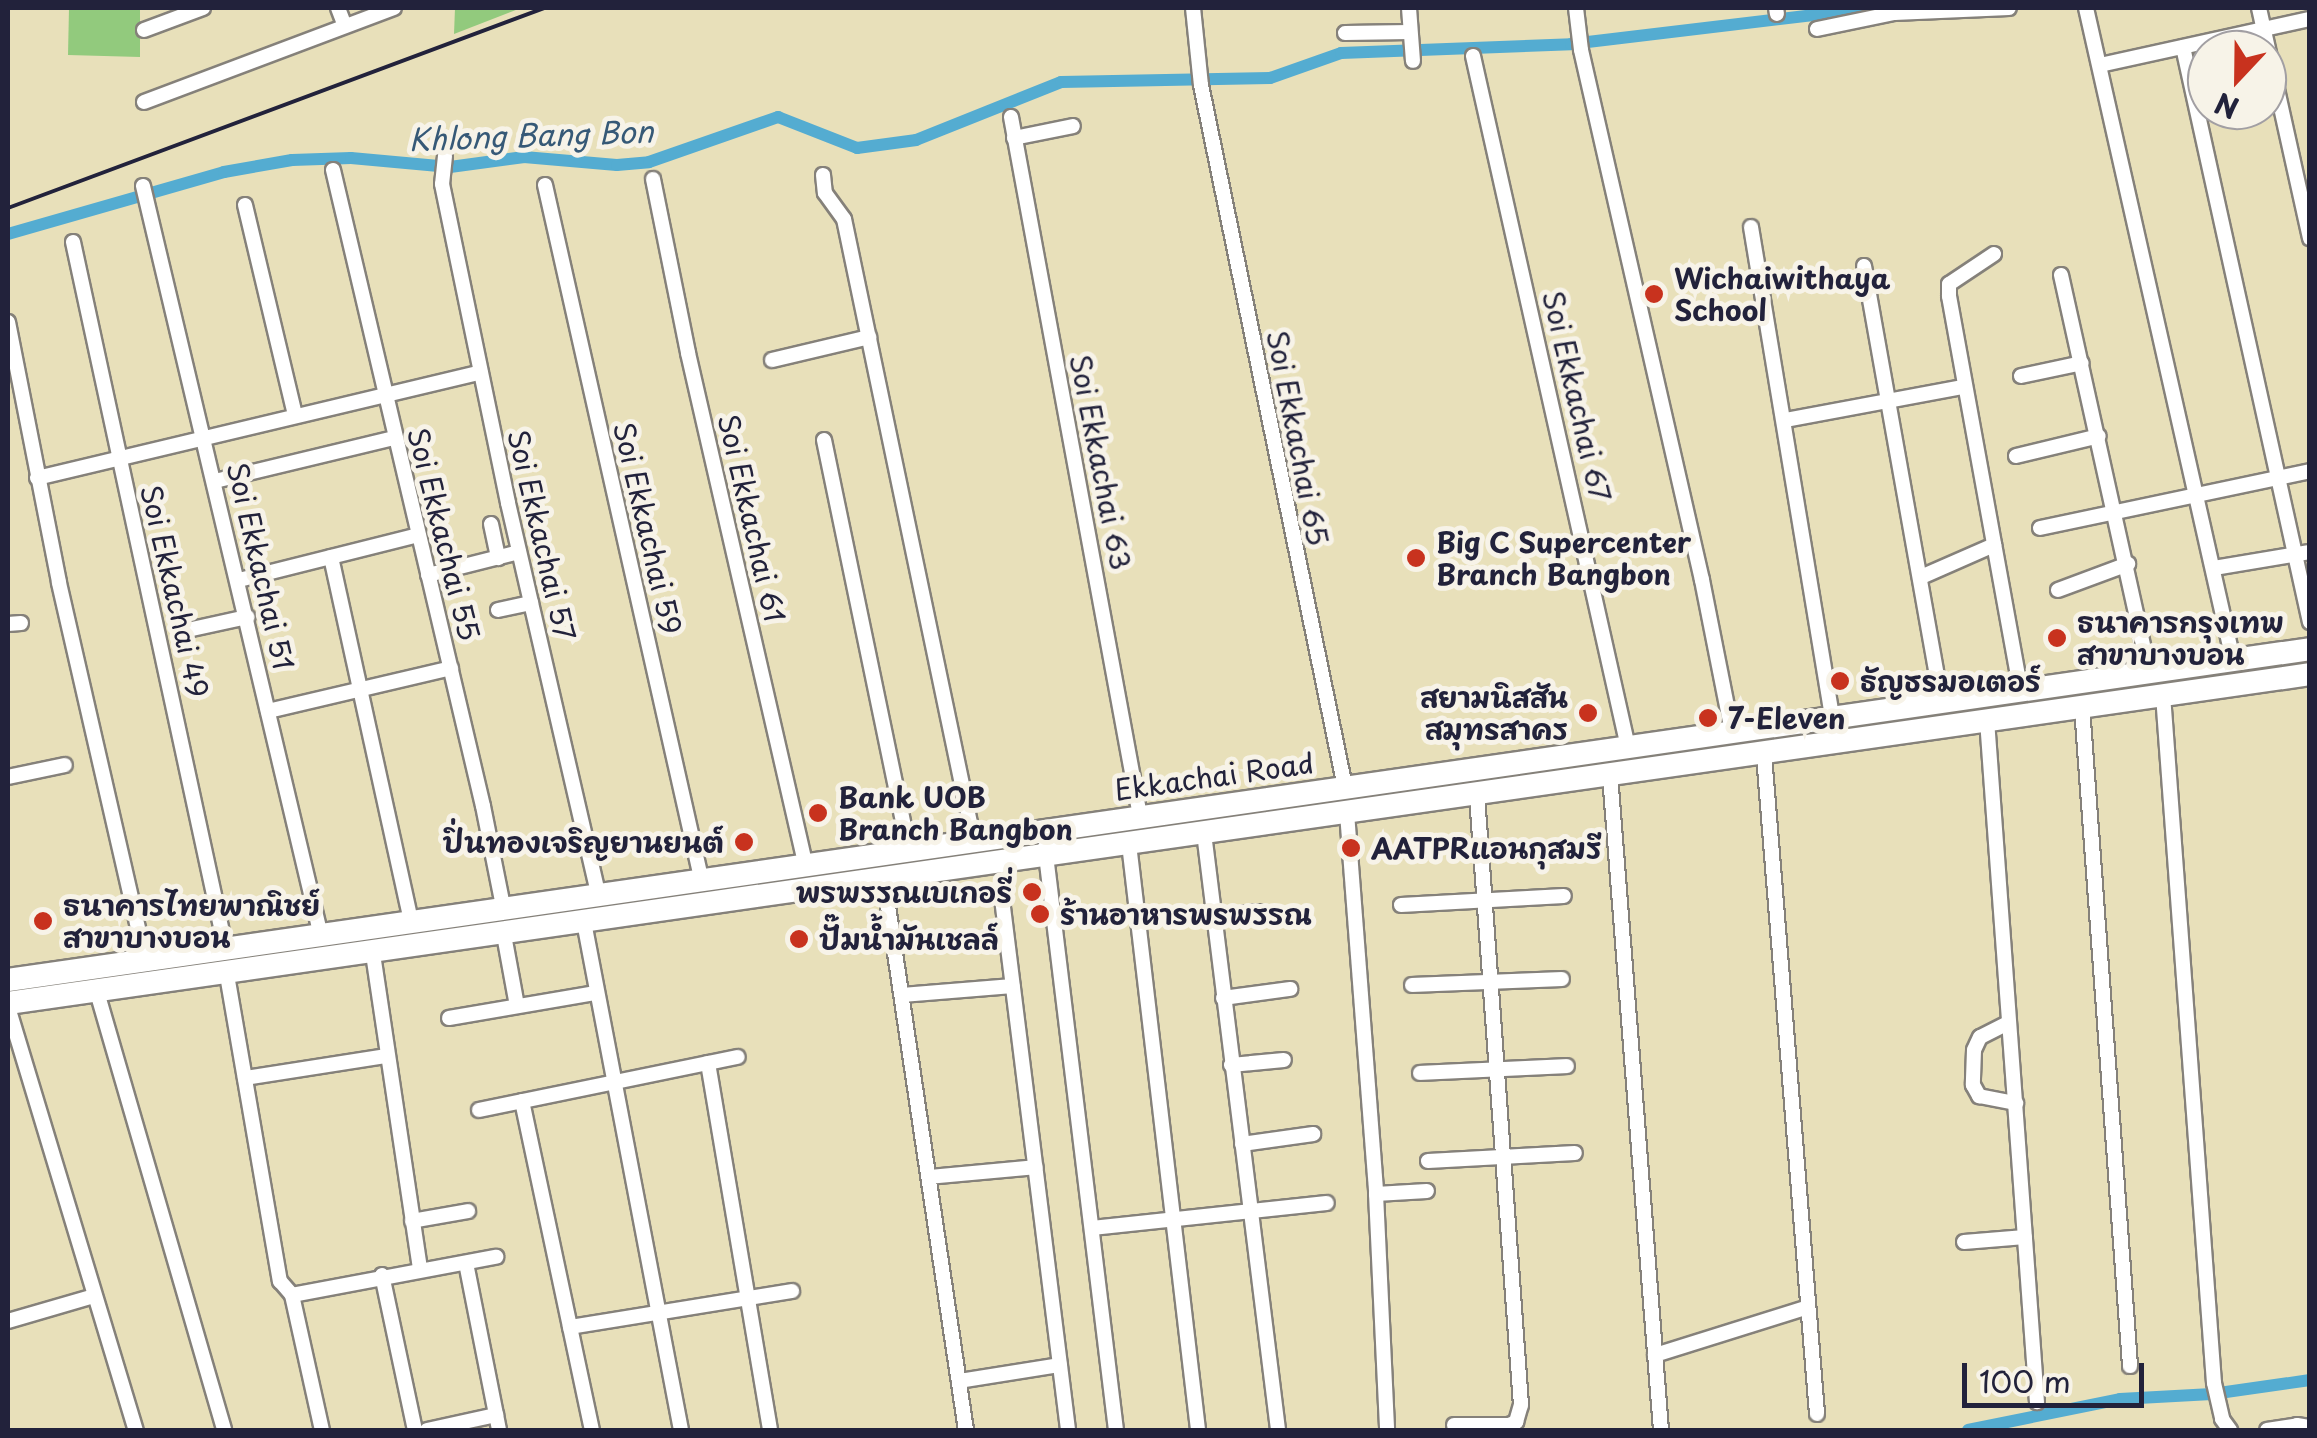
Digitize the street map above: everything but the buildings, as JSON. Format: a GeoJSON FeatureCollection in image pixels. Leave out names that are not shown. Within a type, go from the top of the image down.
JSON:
{"type":"FeatureCollection","features":[{"type":"Feature","properties":{"kind":"main road","name":"Ekkachai Road"},"geometry":{"type":"LineString","coordinates":[[8,1005],[374,954],[599,897],[2310,649]]}},
{"type":"Feature","properties":{"kind":"main road","name":"Ekkachai Road"},"geometry":{"type":"LineString","coordinates":[[8,980],[412,924],[584,922],[1764,756],[2310,674]]}},
{"type":"Feature","properties":{"kind":"main road"},"geometry":{"type":"LineString","coordinates":[[370,930],[374,954]]}},
{"type":"Feature","properties":{"kind":"street"},"geometry":{"type":"LineString","coordinates":[[144,30],[204,8]]}},
{"type":"Feature","properties":{"kind":"street"},"geometry":{"type":"LineString","coordinates":[[338,8],[345,26]]}},
{"type":"Feature","properties":{"kind":"street"},"geometry":{"type":"LineString","coordinates":[[144,102],[394,8]]}},
{"type":"Feature","properties":{"kind":"street","name":"Soi Ekkachai 65"},"geometry":{"type":"LineString","coordinates":[[1193,8],[1198,63],[1345,788]]}},
{"type":"Feature","properties":{"kind":"street"},"geometry":{"type":"LineString","coordinates":[[1409,8],[1413,60]]}},
{"type":"Feature","properties":{"kind":"street"},"geometry":{"type":"LineString","coordinates":[[1576,8],[1580,46],[1702,580],[1732,731]]}},
{"type":"Feature","properties":{"kind":"street"},"geometry":{"type":"LineString","coordinates":[[1817,29],[1894,13],[2008,8]]}},
{"type":"Feature","properties":{"kind":"street"},"geometry":{"type":"LineString","coordinates":[[2086,8],[2233,660]]}},
{"type":"Feature","properties":{"kind":"street"},"geometry":{"type":"LineString","coordinates":[[2259,8],[2264,30],[2310,19]]}},
{"type":"Feature","properties":{"kind":"street"},"geometry":{"type":"LineString","coordinates":[[1345,32],[1410,34]]}},
{"type":"Feature","properties":{"kind":"street"},"geometry":{"type":"LineString","coordinates":[[2100,66],[2187,45]]}},
{"type":"Feature","properties":{"kind":"street"},"geometry":{"type":"LineString","coordinates":[[2183,46],[2310,622]]}},
{"type":"Feature","properties":{"kind":"street","name":"Soi Ekkachai 67"},"geometry":{"type":"LineString","coordinates":[[1473,56],[1628,747]]}},
{"type":"Feature","properties":{"kind":"street","name":"Soi Ekkachai 63"},"geometry":{"type":"LineString","coordinates":[[1010,117],[1140,816]]}},
{"type":"Feature","properties":{"kind":"street"},"geometry":{"type":"LineString","coordinates":[[1014,138],[1073,126]]}},
{"type":"Feature","properties":{"kind":"street"},"geometry":{"type":"LineString","coordinates":[[2286,130],[2310,238]]}},
{"type":"Feature","properties":{"kind":"street","name":"Soi Ekkachai 57"},"geometry":{"type":"LineString","coordinates":[[446,156],[442,184],[519,552],[599,897]]}},
{"type":"Feature","properties":{"kind":"street","name":"Soi Ekkachai 55"},"geometry":{"type":"LineString","coordinates":[[334,170],[450,668],[504,923],[517,1006]]}},
{"type":"Feature","properties":{"kind":"street"},"geometry":{"type":"LineString","coordinates":[[823,175],[826,193],[844,218],[974,842]]}},
{"type":"Feature","properties":{"kind":"street","name":"Soi Ekkachai 61"},"geometry":{"type":"LineString","coordinates":[[653,179],[688,354],[806,867]]}},
{"type":"Feature","properties":{"kind":"street","name":"Soi Ekkachai 59"},"geometry":{"type":"LineString","coordinates":[[544,185],[702,882]]}},
{"type":"Feature","properties":{"kind":"street","name":"Soi Ekkachai 51"},"geometry":{"type":"LineString","coordinates":[[144,186],[321,936]]}},
{"type":"Feature","properties":{"kind":"street"},"geometry":{"type":"LineString","coordinates":[[245,205],[295,415]]}},
{"type":"Feature","properties":{"kind":"street"},"geometry":{"type":"LineString","coordinates":[[1751,227],[1832,717]]}},
{"type":"Feature","properties":{"kind":"street","name":"Soi Ekkachai 49"},"geometry":{"type":"LineString","coordinates":[[73,242],[226,950]]}},
{"type":"Feature","properties":{"kind":"street"},"geometry":{"type":"LineString","coordinates":[[1994,254],[1948,285],[1963,387],[2021,692]]}},
{"type":"Feature","properties":{"kind":"street"},"geometry":{"type":"LineString","coordinates":[[1864,266],[1942,702]]}},
{"type":"Feature","properties":{"kind":"street"},"geometry":{"type":"LineString","coordinates":[[2061,275],[2150,673]]}},
{"type":"Feature","properties":{"kind":"street"},"geometry":{"type":"LineString","coordinates":[[8,322],[37,478],[146,962]]}},
{"type":"Feature","properties":{"kind":"street"},"geometry":{"type":"LineString","coordinates":[[772,360],[868,337]]}},
{"type":"Feature","properties":{"kind":"street"},"geometry":{"type":"LineString","coordinates":[[2021,376],[2082,363]]}},
{"type":"Feature","properties":{"kind":"street"},"geometry":{"type":"LineString","coordinates":[[37,478],[481,372]]}},
{"type":"Feature","properties":{"kind":"street"},"geometry":{"type":"LineString","coordinates":[[1785,420],[1963,387]]}},
{"type":"Feature","properties":{"kind":"street"},"geometry":{"type":"LineString","coordinates":[[2016,456],[2099,436]]}},
{"type":"Feature","properties":{"kind":"street"},"geometry":{"type":"LineString","coordinates":[[215,481],[394,438]]}},
{"type":"Feature","properties":{"kind":"street"},"geometry":{"type":"LineString","coordinates":[[824,440],[909,851]]}},
{"type":"Feature","properties":{"kind":"street"},"geometry":{"type":"LineString","coordinates":[[2040,528],[2310,471]]}},
{"type":"Feature","properties":{"kind":"street"},"geometry":{"type":"LineString","coordinates":[[490,524],[498,558]]}},
{"type":"Feature","properties":{"kind":"street"},"geometry":{"type":"LineString","coordinates":[[239,580],[418,535]]}},
{"type":"Feature","properties":{"kind":"street"},"geometry":{"type":"LineString","coordinates":[[1921,577],[1994,545]]}},
{"type":"Feature","properties":{"kind":"street"},"geometry":{"type":"LineString","coordinates":[[428,575],[519,552]]}},
{"type":"Feature","properties":{"kind":"street"},"geometry":{"type":"LineString","coordinates":[[2214,568],[2310,552]]}},
{"type":"Feature","properties":{"kind":"street"},"geometry":{"type":"LineString","coordinates":[[331,558],[412,924]]}},
{"type":"Feature","properties":{"kind":"street"},"geometry":{"type":"LineString","coordinates":[[2058,590],[2128,564]]}},
{"type":"Feature","properties":{"kind":"street"},"geometry":{"type":"LineString","coordinates":[[498,610],[531,603]]}},
{"type":"Feature","properties":{"kind":"street"},"geometry":{"type":"LineString","coordinates":[[183,631],[247,617]]}},
{"type":"Feature","properties":{"kind":"street"},"geometry":{"type":"LineString","coordinates":[[268,712],[450,668]]}},
{"type":"Feature","properties":{"kind":"street"},"geometry":{"type":"LineString","coordinates":[[2163,695],[2214,1383],[2226,1425]]}},
{"type":"Feature","properties":{"kind":"street"},"geometry":{"type":"LineString","coordinates":[[2082,707],[2130,1366]]}},
{"type":"Feature","properties":{"kind":"street"},"geometry":{"type":"LineString","coordinates":[[1987,720],[2037,1402]]}},
{"type":"Feature","properties":{"kind":"street"},"geometry":{"type":"LineString","coordinates":[[1764,756],[1817,1414]]}},
{"type":"Feature","properties":{"kind":"street"},"geometry":{"type":"LineString","coordinates":[[8,778],[65,765]]}},
{"type":"Feature","properties":{"kind":"street"},"geometry":{"type":"LineString","coordinates":[[1610,776],[1661,1430]]}},
{"type":"Feature","properties":{"kind":"street"},"geometry":{"type":"LineString","coordinates":[[1454,1425],[1508,1425],[1520,1415],[1478,795]]}},
{"type":"Feature","properties":{"kind":"street"},"geometry":{"type":"LineString","coordinates":[[1347,813],[1376,1194],[1387,1430]]}},
{"type":"Feature","properties":{"kind":"street"},"geometry":{"type":"LineString","coordinates":[[1043,832],[1116,1430]]}},
{"type":"Feature","properties":{"kind":"street"},"geometry":{"type":"LineString","coordinates":[[1204,833],[1278,1430]]}},
{"type":"Feature","properties":{"kind":"street"},"geometry":{"type":"LineString","coordinates":[[1128,844],[1198,1430]]}},
{"type":"Feature","properties":{"kind":"street"},"geometry":{"type":"LineString","coordinates":[[884,879],[966,1430]]}},
{"type":"Feature","properties":{"kind":"street"},"geometry":{"type":"LineString","coordinates":[[1401,904],[1564,896]]}},
{"type":"Feature","properties":{"kind":"street"},"geometry":{"type":"LineString","coordinates":[[1002,899],[1068,1430]]}},
{"type":"Feature","properties":{"kind":"street"},"geometry":{"type":"LineString","coordinates":[[1214,918],[1259,912]]}},
{"type":"Feature","properties":{"kind":"street"},"geometry":{"type":"LineString","coordinates":[[584,922],[681,1430]]}},
{"type":"Feature","properties":{"kind":"street"},"geometry":{"type":"LineString","coordinates":[[374,954],[420,1269]]}},
{"type":"Feature","properties":{"kind":"street"},"geometry":{"type":"LineString","coordinates":[[227,974],[280,1281],[292,1294],[322,1430]]}},
{"type":"Feature","properties":{"kind":"street"},"geometry":{"type":"LineString","coordinates":[[1412,985],[1562,979]]}},
{"type":"Feature","properties":{"kind":"street"},"geometry":{"type":"LineString","coordinates":[[902,996],[1013,986]]}},
{"type":"Feature","properties":{"kind":"street"},"geometry":{"type":"LineString","coordinates":[[1223,998],[1290,989]]}},
{"type":"Feature","properties":{"kind":"street"},"geometry":{"type":"LineString","coordinates":[[97,992],[224,1430]]}},
{"type":"Feature","properties":{"kind":"street"},"geometry":{"type":"LineString","coordinates":[[449,1018],[596,994]]}},
{"type":"Feature","properties":{"kind":"street"},"geometry":{"type":"LineString","coordinates":[[8,1005],[136,1430]]}},
{"type":"Feature","properties":{"kind":"street"},"geometry":{"type":"LineString","coordinates":[[2008,1023],[1980,1037],[1974,1050],[1974,1085],[1978,1096],[2016,1103]]}},
{"type":"Feature","properties":{"kind":"street"},"geometry":{"type":"LineString","coordinates":[[246,1078],[386,1056]]}},
{"type":"Feature","properties":{"kind":"street"},"geometry":{"type":"LineString","coordinates":[[479,1110],[738,1057]]}},
{"type":"Feature","properties":{"kind":"street"},"geometry":{"type":"LineString","coordinates":[[1232,1065],[1284,1060]]}},
{"type":"Feature","properties":{"kind":"street"},"geometry":{"type":"LineString","coordinates":[[708,1063],[770,1430]]}},
{"type":"Feature","properties":{"kind":"street"},"geometry":{"type":"LineString","coordinates":[[1420,1073],[1567,1066]]}},
{"type":"Feature","properties":{"kind":"street"},"geometry":{"type":"LineString","coordinates":[[522,1101],[592,1430]]}},
{"type":"Feature","properties":{"kind":"street"},"geometry":{"type":"LineString","coordinates":[[1242,1144],[1314,1134]]}},
{"type":"Feature","properties":{"kind":"street"},"geometry":{"type":"LineString","coordinates":[[1428,1161],[1575,1154]]}},
{"type":"Feature","properties":{"kind":"street"},"geometry":{"type":"LineString","coordinates":[[929,1177],[1036,1167]]}},
{"type":"Feature","properties":{"kind":"street"},"geometry":{"type":"LineString","coordinates":[[1376,1194],[1427,1191]]}},
{"type":"Feature","properties":{"kind":"street"},"geometry":{"type":"LineString","coordinates":[[1092,1228],[1327,1203]]}},
{"type":"Feature","properties":{"kind":"street"},"geometry":{"type":"LineString","coordinates":[[412,1221],[468,1211]]}},
{"type":"Feature","properties":{"kind":"street"},"geometry":{"type":"LineString","coordinates":[[1964,1242],[2026,1237]]}},
{"type":"Feature","properties":{"kind":"street"},"geometry":{"type":"LineString","coordinates":[[292,1294],[496,1257]]}},
{"type":"Feature","properties":{"kind":"street"},"geometry":{"type":"LineString","coordinates":[[427,1430],[497,1423],[466,1263]]}},
{"type":"Feature","properties":{"kind":"street"},"geometry":{"type":"LineString","coordinates":[[382,1275],[415,1430]]}},
{"type":"Feature","properties":{"kind":"street"},"geometry":{"type":"LineString","coordinates":[[570,1327],[792,1291]]}},
{"type":"Feature","properties":{"kind":"street"},"geometry":{"type":"LineString","coordinates":[[8,1321],[94,1296]]}},
{"type":"Feature","properties":{"kind":"street"},"geometry":{"type":"LineString","coordinates":[[1655,1355],[1808,1308]]}},
{"type":"Feature","properties":{"kind":"street"},"geometry":{"type":"LineString","coordinates":[[959,1381],[1060,1365]]}},
{"type":"Feature","properties":{"kind":"street"},"geometry":{"type":"LineString","coordinates":[[2267,1430],[2297,1424],[2309,1428]]}},
{"type":"Feature","properties":{"kind":"green space"},"geometry":{"type":"Polygon","coordinates":[[[69,8],[140,8],[140,57],[68,55],[69,8]]]}},
{"type":"Feature","properties":{"kind":"green space"},"geometry":{"type":"Polygon","coordinates":[[[455,8],[521,8],[454,34],[455,8]]]}},
{"type":"Feature","properties":{"kind":"waterway","name":"Khlong Bang Bon"},"geometry":{"type":"LineString","coordinates":[[8,234],[224,172],[292,160],[351,158],[450,167],[524,157],[617,165],[649,162],[778,117],[857,148],[916,140],[1061,82],[1270,78],[1341,53],[1571,44],[1875,8]]}},
{"type":"Feature","properties":{"kind":"waterway"},"geometry":{"type":"LineString","coordinates":[[1968,1430],[2120,1399],[2212,1394],[2310,1380]]}},
{"type":"Feature","properties":{"kind":"railway"},"geometry":{"type":"LineString","coordinates":[[8,208],[544,8]]}},
{"type":"Feature","properties":{"kind":"place","name":"Wichaiwithaya School"},"geometry":{"type":"Point","coordinates":[1654,294]}},
{"type":"Feature","properties":{"kind":"place","name":"Big C Supercenter Branch Bangbon"},"geometry":{"type":"Point","coordinates":[1416,558]}},
{"type":"Feature","properties":{"kind":"place","name":"ธนาคารกรุงเทพ สาขาบางบอน"},"geometry":{"type":"Point","coordinates":[2057,638]}},
{"type":"Feature","properties":{"kind":"place","name":"ธัญธรมอเตอร์"},"geometry":{"type":"Point","coordinates":[1840,681]}},
{"type":"Feature","properties":{"kind":"place","name":"สยามนิสสัน สมุทรสาคร"},"geometry":{"type":"Point","coordinates":[1588,713]}},
{"type":"Feature","properties":{"kind":"place","name":"7-Eleven"},"geometry":{"type":"Point","coordinates":[1708,718]}},
{"type":"Feature","properties":{"kind":"place","name":"Bank UOB Branch Bangbon"},"geometry":{"type":"Point","coordinates":[818,813]}},
{"type":"Feature","properties":{"kind":"place","name":"ปิ่นทองเจริญยานยนต์"},"geometry":{"type":"Point","coordinates":[744,842]}},
{"type":"Feature","properties":{"kind":"place","name":"AATPRแอนกุสมรี"},"geometry":{"type":"Point","coordinates":[1351,848]}},
{"type":"Feature","properties":{"kind":"place","name":"พรพรรณเบเกอรี่"},"geometry":{"type":"Point","coordinates":[1032,892]}},
{"type":"Feature","properties":{"kind":"place","name":"ร้านอาหารพรพรรณ"},"geometry":{"type":"Point","coordinates":[1040,914]}},
{"type":"Feature","properties":{"kind":"place","name":"ธนาคารไทยพาณิชย์ สาขาบางบอน"},"geometry":{"type":"Point","coordinates":[43,921]}},
{"type":"Feature","properties":{"kind":"place","name":"ปั๊มน้ำมันเชลล์"},"geometry":{"type":"Point","coordinates":[799,939]}}]}
